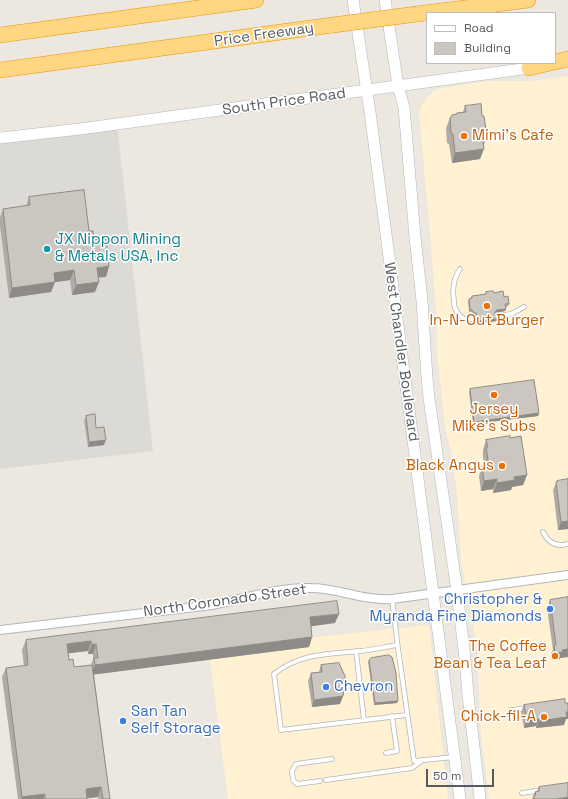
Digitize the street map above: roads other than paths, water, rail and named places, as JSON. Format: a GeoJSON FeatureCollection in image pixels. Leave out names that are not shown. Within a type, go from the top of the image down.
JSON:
{"type":"FeatureCollection","features":[{"type":"Feature","properties":{"kind":"highway"},"geometry":{"type":"LineString","coordinates":[[0,35],[256,0]]}},
{"type":"Feature","properties":{"kind":"highway","name":"Price Freeway"},"geometry":{"type":"LineString","coordinates":[[433,12],[528,0]]}},
{"type":"Feature","properties":{"kind":"highway","name":"Price Freeway"},"geometry":{"type":"LineString","coordinates":[[0,70],[426,13]]}},
{"type":"Feature","properties":{"kind":"highway"},"geometry":{"type":"LineString","coordinates":[[556,62],[568,59]]}},
{"type":"Feature","properties":{"kind":"highway"},"geometry":{"type":"LineString","coordinates":[[529,68],[546,64]]}},
{"type":"Feature","properties":{"kind":"main road","name":"West Chandler Boulevard"},"geometry":{"type":"LineString","coordinates":[[353,0],[460,794]]}},
{"type":"Feature","properties":{"kind":"main road","name":"West Chandler Boulevard"},"geometry":{"type":"LineString","coordinates":[[385,0],[398,86],[404,107],[422,301],[429,398],[457,590],[480,799]]}},
{"type":"Feature","properties":{"kind":"main road","name":"South Price Road"},"geometry":{"type":"LineString","coordinates":[[0,138],[80,129],[568,63]]}},
{"type":"Feature","properties":{"kind":"main road"},"geometry":{"type":"LineString","coordinates":[[460,794],[466,799]]}},
{"type":"Feature","properties":{"kind":"street","name":"North Coronado Street"},"geometry":{"type":"LineString","coordinates":[[0,630],[212,605],[296,588],[321,588],[381,600],[568,575]]}},
{"type":"Feature","properties":{"kind":"lane"},"geometry":{"type":"LineString","coordinates":[[460,269],[455,275],[453,285],[455,307],[458,313],[466,320],[473,319]]}},
{"type":"Feature","properties":{"kind":"lane"},"geometry":{"type":"LineString","coordinates":[[497,316],[511,314],[524,307]]}},
{"type":"Feature","properties":{"kind":"lane"},"geometry":{"type":"LineString","coordinates":[[543,532],[546,540],[551,543],[560,545],[568,544]]}},
{"type":"Feature","properties":{"kind":"lane"},"geometry":{"type":"LineString","coordinates":[[392,599],[397,645],[414,761],[455,756]]}},
{"type":"Feature","properties":{"kind":"lane"},"geometry":{"type":"LineString","coordinates":[[397,645],[314,655],[280,669],[274,674],[281,730],[407,715]]}},
{"type":"Feature","properties":{"kind":"lane"},"geometry":{"type":"LineString","coordinates":[[356,651],[364,720]]}},
{"type":"Feature","properties":{"kind":"lane"},"geometry":{"type":"LineString","coordinates":[[511,710],[534,707]]}},
{"type":"Feature","properties":{"kind":"lane"},"geometry":{"type":"LineString","coordinates":[[386,753],[397,751],[392,716]]}},
{"type":"Feature","properties":{"kind":"lane"},"geometry":{"type":"LineString","coordinates":[[320,781],[297,784],[293,780],[292,771],[296,764],[332,759]]}},
{"type":"Feature","properties":{"kind":"lane"},"geometry":{"type":"LineString","coordinates":[[326,780],[412,768],[423,760]]}},
{"type":"Feature","properties":{"kind":"lane"},"geometry":{"type":"LineString","coordinates":[[522,793],[545,790]]}},
{"type":"Feature","properties":{"kind":"place","name":"Mimi's Cafe"},"geometry":{"type":"Point","coordinates":[464,136]}},
{"type":"Feature","properties":{"kind":"place","name":"JX Nippon Mining & Metals USA, Inc"},"geometry":{"type":"Point","coordinates":[47,249]}},
{"type":"Feature","properties":{"kind":"place","name":"In-N-Out Burger"},"geometry":{"type":"Point","coordinates":[487,306]}},
{"type":"Feature","properties":{"kind":"place","name":"Jersey Mike's Subs"},"geometry":{"type":"Point","coordinates":[494,395]}},
{"type":"Feature","properties":{"kind":"place","name":"Black Angus"},"geometry":{"type":"Point","coordinates":[502,466]}},
{"type":"Feature","properties":{"kind":"place","name":"Christopher & Myranda Fine Diamonds"},"geometry":{"type":"Point","coordinates":[550,609]}},
{"type":"Feature","properties":{"kind":"place","name":"The Coffee Bean & Tea Leaf"},"geometry":{"type":"Point","coordinates":[555,656]}},
{"type":"Feature","properties":{"kind":"place","name":"Chevron"},"geometry":{"type":"Point","coordinates":[326,687]}},
{"type":"Feature","properties":{"kind":"place","name":"Chick-fil-A"},"geometry":{"type":"Point","coordinates":[544,717]}},
{"type":"Feature","properties":{"kind":"place","name":"San Tan Self Storage"},"geometry":{"type":"Point","coordinates":[123,721]}}]}
